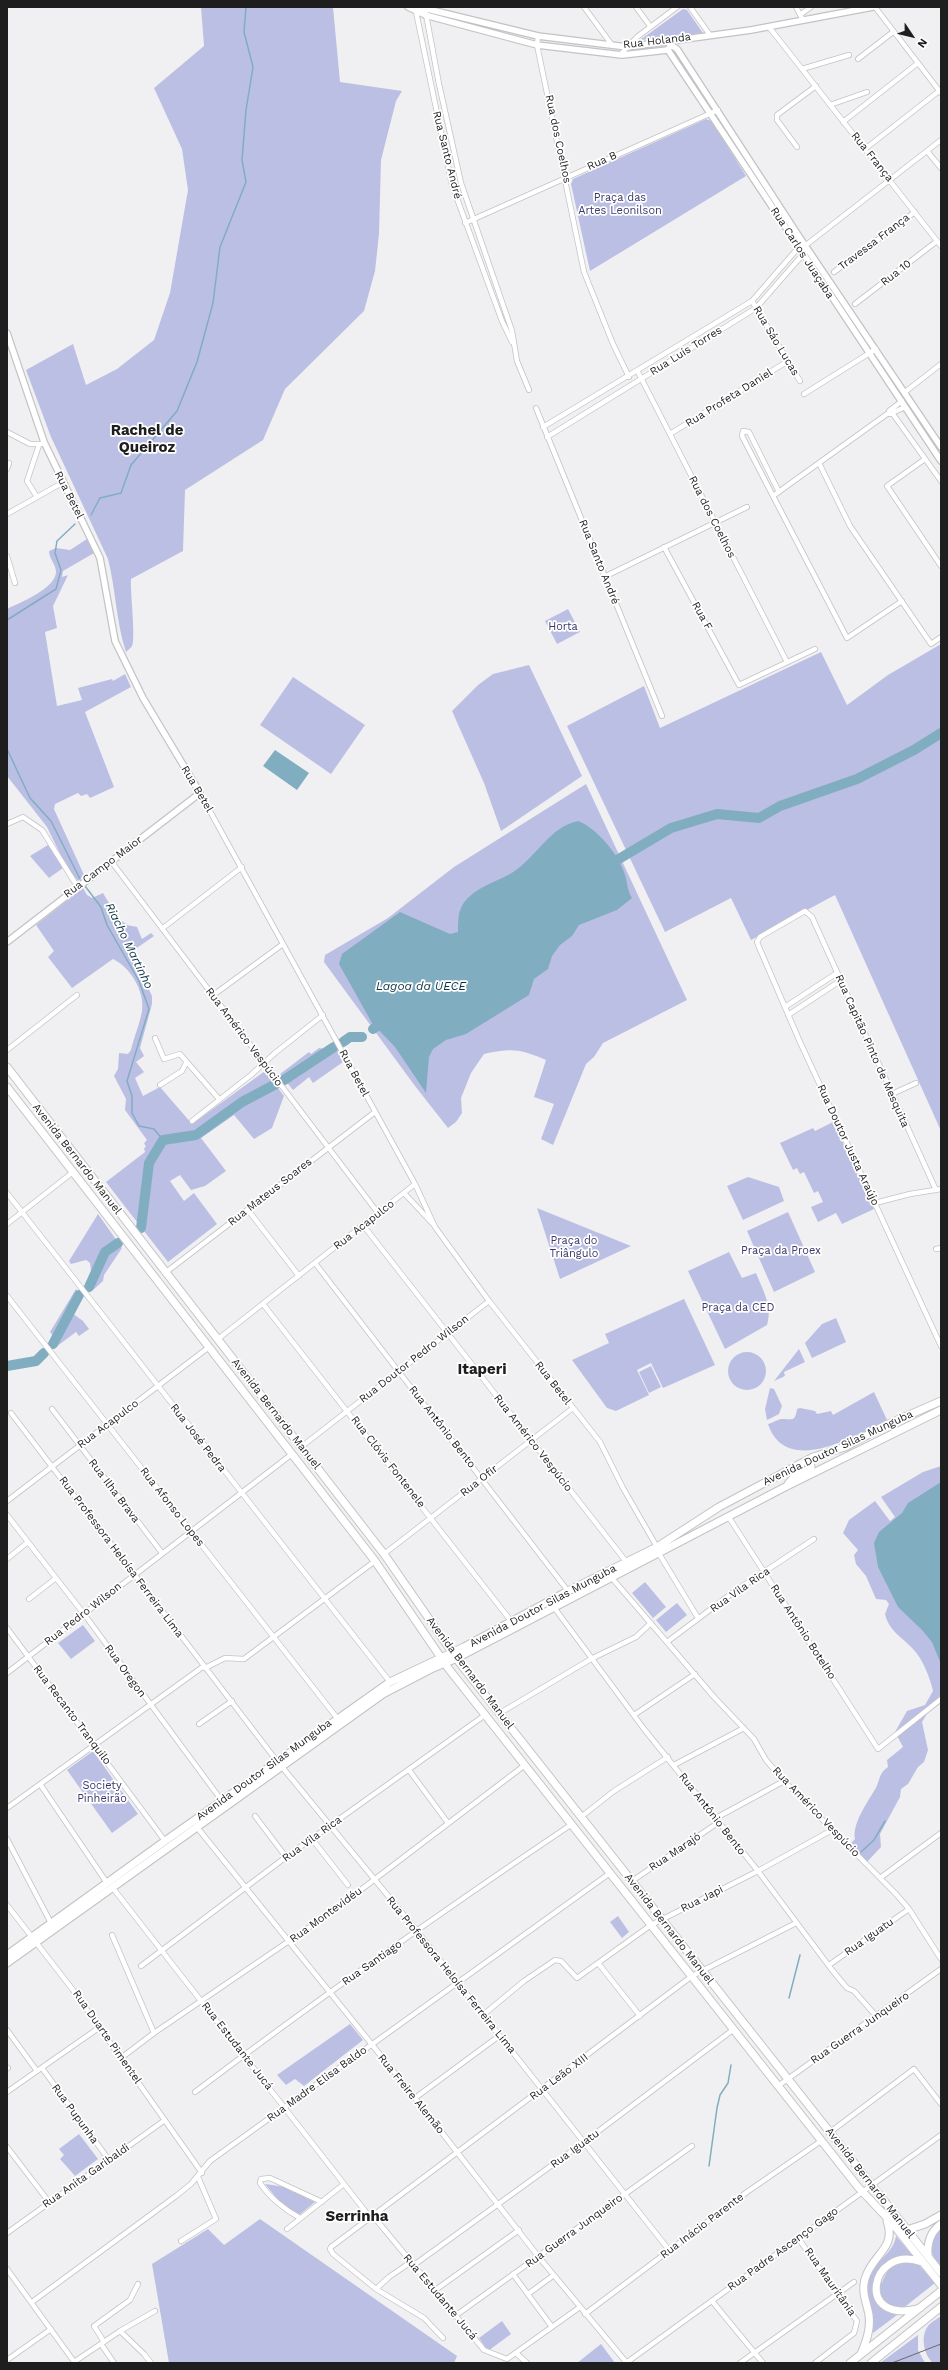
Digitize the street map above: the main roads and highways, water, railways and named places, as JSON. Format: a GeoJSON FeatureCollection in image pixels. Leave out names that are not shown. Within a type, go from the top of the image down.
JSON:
{"type":"FeatureCollection","features":[{"type":"Feature","properties":{"kind":"main road","name":"Avenida Bernardo Manuel"},"geometry":{"type":"LineString","coordinates":[[7,1067],[384,1554],[455,1655],[829,2133],[907,2230],[941,2285]]}},
{"type":"Feature","properties":{"kind":"main road","name":"Avenida Bernardo Manuel"},"geometry":{"type":"LineString","coordinates":[[7,1087],[375,1561],[442,1660],[485,1715],[861,2192],[925,2259],[941,2273]]}},
{"type":"Feature","properties":{"kind":"main road"},"geometry":{"type":"LineString","coordinates":[[20,1104],[29,1097]]}},
{"type":"Feature","properties":{"kind":"main road"},"geometry":{"type":"LineString","coordinates":[[181,1311],[187,1308],[189,1303]]}},
{"type":"Feature","properties":{"kind":"main road"},"geometry":{"type":"LineString","coordinates":[[195,1329],[198,1323],[204,1322]]}},
{"type":"Feature","properties":{"kind":"main road","name":"Avenida Doutor Silas Munguba"},"geometry":{"type":"LineString","coordinates":[[657,1549],[719,1507],[810,1459],[845,1447],[886,1426],[941,1401]]}},
{"type":"Feature","properties":{"kind":"main road","name":"Avenida Doutor Silas Munguba"},"geometry":{"type":"LineString","coordinates":[[455,1655],[511,1621],[568,1591],[628,1565],[657,1549],[728,1516],[941,1410]]}},
{"type":"Feature","properties":{"kind":"main road"},"geometry":{"type":"LineString","coordinates":[[787,1486],[794,1477],[811,1468],[810,1459]]}},
{"type":"Feature","properties":{"kind":"main road"},"geometry":{"type":"LineString","coordinates":[[719,1507],[728,1516]]}},
{"type":"Feature","properties":{"kind":"main road","name":"Avenida Doutor Silas Munguba"},"geometry":{"type":"LineString","coordinates":[[7,1963],[51,1923],[196,1826],[337,1718],[390,1682],[455,1655],[611,1577],[628,1565]]}},
{"type":"Feature","properties":{"kind":"main road","name":"Avenida Doutor Silas Munguba"},"geometry":{"type":"LineString","coordinates":[[7,1955],[35,1939],[109,1885],[165,1840],[222,1801],[383,1694],[442,1660]]}},
{"type":"Feature","properties":{"kind":"main road"},"geometry":{"type":"LineString","coordinates":[[907,2230],[916,2229],[941,2215]]}},
{"type":"Feature","properties":{"kind":"main road"},"geometry":{"type":"LineString","coordinates":[[862,2354],[870,2323],[864,2298],[864,2281],[872,2262],[889,2241],[890,2231],[885,2217]]}},
{"type":"Feature","properties":{"kind":"main road"},"geometry":{"type":"LineString","coordinates":[[920,2308],[904,2313],[889,2310],[878,2299],[876,2284],[884,2269],[892,2262],[903,2258],[925,2259],[931,2234],[941,2224]]}},
{"type":"Feature","properties":{"kind":"main road"},"geometry":{"type":"LineString","coordinates":[[850,2363],[939,2293]]}},
{"type":"Feature","properties":{"kind":"main road"},"geometry":{"type":"LineString","coordinates":[[873,2361],[941,2307]]}},
{"type":"Feature","properties":{"kind":"water"},"geometry":{"type":"Polygon","coordinates":[[[275,750],[309,773],[297,790],[263,766],[275,750]]]}},
{"type":"Feature","properties":{"kind":"water","name":"Lagoa da UECE"},"geometry":{"type":"Polygon","coordinates":[[[578,821],[600,836],[613,851],[622,868],[632,898],[617,910],[579,925],[572,936],[560,945],[552,956],[548,969],[534,979],[529,995],[466,1034],[446,1040],[433,1049],[429,1057],[426,1093],[395,1047],[372,1023],[339,964],[342,954],[400,912],[450,934],[458,932],[460,910],[470,896],[518,869],[558,830],[567,824],[578,821]]]}},
{"type":"Feature","properties":{"kind":"water"},"geometry":{"type":"Polygon","coordinates":[[[941,1482],[941,1664],[932,1642],[898,1607],[878,1567],[874,1543],[879,1532],[902,1513],[908,1503],[941,1482]]]}},
{"type":"Feature","properties":{"kind":"waterway"},"geometry":{"type":"LineString","coordinates":[[91,515],[100,498],[121,493],[131,465],[177,411],[197,362],[213,303],[220,247],[246,182],[242,160],[246,110],[253,67],[244,32],[246,7]]}},
{"type":"Feature","properties":{"kind":"waterway"},"geometry":{"type":"LineString","coordinates":[[7,620],[56,589],[61,570],[55,553],[57,541],[75,524]]}},
{"type":"Feature","properties":{"kind":"waterway"},"geometry":{"type":"LineString","coordinates":[[607,866],[671,828],[717,814],[759,818],[780,806],[857,779],[914,750],[941,733]]}},
{"type":"Feature","properties":{"kind":"waterway","name":"Riacho Martinho"},"geometry":{"type":"LineString","coordinates":[[7,749],[30,798],[51,821],[80,879]]}},
{"type":"Feature","properties":{"kind":"waterway","name":"Riacho Martinho"},"geometry":{"type":"LineString","coordinates":[[85,886],[101,907],[107,925],[139,981],[149,1009],[127,1081],[132,1096],[132,1113],[139,1126],[154,1129],[163,1140]]}},
{"type":"Feature","properties":{"kind":"waterway"},"geometry":{"type":"LineString","coordinates":[[373,1029],[386,1020]]}},
{"type":"Feature","properties":{"kind":"waterway"},"geometry":{"type":"LineString","coordinates":[[343,1042],[350,1037],[362,1037]]}},
{"type":"Feature","properties":{"kind":"waterway"},"geometry":{"type":"LineString","coordinates":[[284,1080],[334,1047]]}},
{"type":"Feature","properties":{"kind":"waterway"},"geometry":{"type":"LineString","coordinates":[[141,1228],[149,1163],[163,1140],[196,1135],[242,1102],[276,1084]]}},
{"type":"Feature","properties":{"kind":"waterway"},"geometry":{"type":"LineString","coordinates":[[89,1287],[105,1252],[118,1243]]}},
{"type":"Feature","properties":{"kind":"waterway"},"geometry":{"type":"LineString","coordinates":[[53,1344],[79,1295]]}},
{"type":"Feature","properties":{"kind":"waterway"},"geometry":{"type":"LineString","coordinates":[[7,1366],[36,1361],[44,1353]]}},
{"type":"Feature","properties":{"kind":"waterway"},"geometry":{"type":"LineString","coordinates":[[861,1852],[874,1840],[885,1821]]}},
{"type":"Feature","properties":{"kind":"waterway"},"geometry":{"type":"LineString","coordinates":[[789,1998],[800,1955]]}},
{"type":"Feature","properties":{"kind":"waterway"},"geometry":{"type":"LineString","coordinates":[[709,2166],[717,2108],[720,2095],[728,2083],[731,2065]]}},
{"type":"Feature","properties":{"kind":"tram line"},"geometry":{"type":"LineString","coordinates":[[892,2363],[941,2344]]}},
{"type":"Feature","properties":{"kind":"district","name":"Rachel de Queiroz"},"geometry":{"type":"Point","coordinates":[147,440]}},
{"type":"Feature","properties":{"kind":"district","name":"Itaperi"},"geometry":{"type":"Point","coordinates":[482,1370]}},
{"type":"Feature","properties":{"kind":"district","name":"Serrinha"},"geometry":{"type":"Point","coordinates":[357,2217]}},
{"type":"Feature","properties":{"kind":"park label","name":"Praça das Artes Leonilson"},"geometry":{"type":"Point","coordinates":[620,204]}},
{"type":"Feature","properties":{"kind":"park label","name":"Horta"},"geometry":{"type":"Point","coordinates":[563,627]}},
{"type":"Feature","properties":{"kind":"park label","name":"Praça do Triângulo"},"geometry":{"type":"Point","coordinates":[574,1247]}},
{"type":"Feature","properties":{"kind":"park label","name":"Praça da Proex"},"geometry":{"type":"Point","coordinates":[781,1251]}},
{"type":"Feature","properties":{"kind":"park label","name":"Praça da CED"},"geometry":{"type":"Point","coordinates":[738,1308]}},
{"type":"Feature","properties":{"kind":"park label","name":"Society Pinheirão"},"geometry":{"type":"Point","coordinates":[102,1792]}}]}
